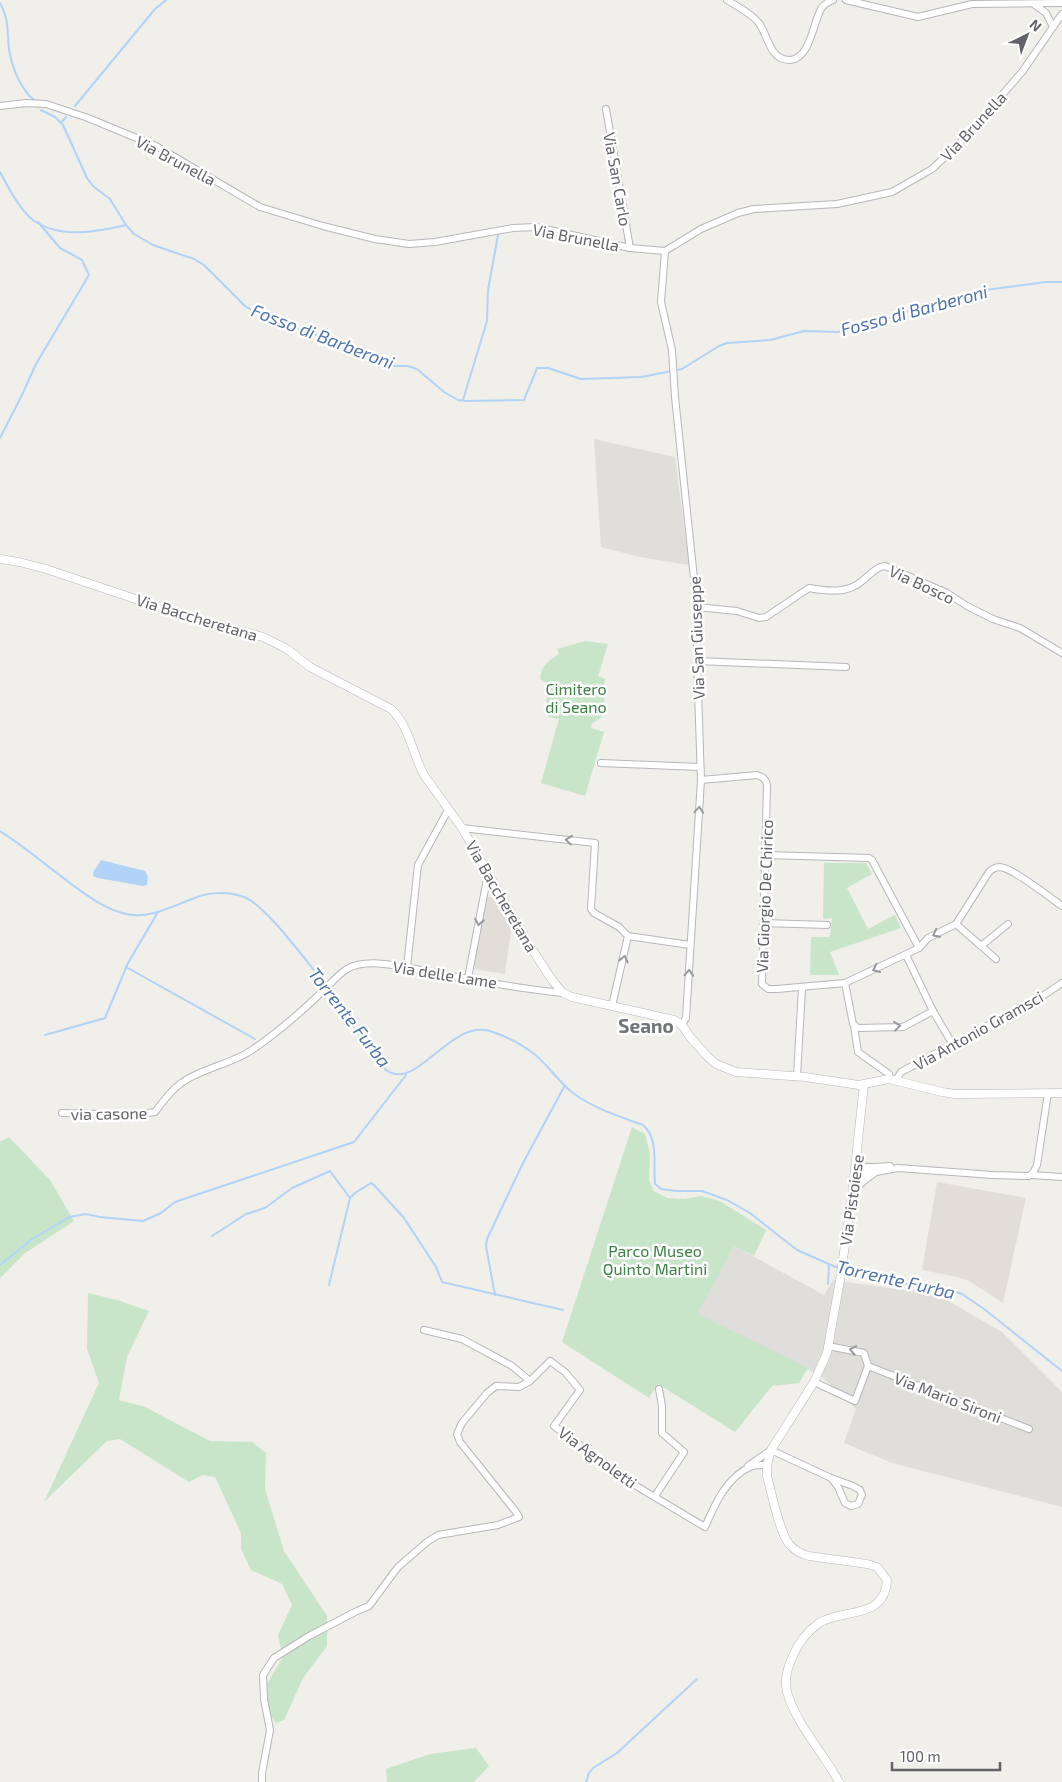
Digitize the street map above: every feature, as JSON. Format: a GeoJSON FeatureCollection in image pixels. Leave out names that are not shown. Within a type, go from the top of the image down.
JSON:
{"type":"FeatureCollection","features":[{"type":"Feature","properties":{"kind":"street"},"geometry":{"type":"LineString","coordinates":[[728,0],[759,23],[777,56],[785,60],[793,60],[808,45],[821,8],[833,0]]}},
{"type":"Feature","properties":{"kind":"street"},"geometry":{"type":"LineString","coordinates":[[846,0],[918,16],[972,4],[1061,3]]}},
{"type":"Feature","properties":{"kind":"street"},"geometry":{"type":"LineString","coordinates":[[1034,4],[1046,13],[1053,27]]}},
{"type":"Feature","properties":{"kind":"street","name":"Via Brunella"},"geometry":{"type":"LineString","coordinates":[[0,106],[26,103],[46,104],[88,118],[156,146],[260,207],[375,239],[409,244],[436,242],[513,228],[536,227],[630,248],[665,251],[701,229],[738,213],[754,209],[776,209],[846,202],[892,192],[932,170],[963,140],[1022,72],[1062,14]]}},
{"type":"Feature","properties":{"kind":"street","name":"Via San Carlo"},"geometry":{"type":"LineString","coordinates":[[606,110],[630,248]]}},
{"type":"Feature","properties":{"kind":"street","name":"Via San Giuseppe"},"geometry":{"type":"LineString","coordinates":[[665,251],[661,302],[674,367],[697,607],[701,780],[686,1018],[683,1023]]}},
{"type":"Feature","properties":{"kind":"street","name":"Via Baccheretana"},"geometry":{"type":"LineString","coordinates":[[0,560],[19,562],[180,614],[263,637],[287,649],[310,667],[378,702],[397,715],[406,729],[419,766],[462,828],[530,946],[552,980],[564,993]]}},
{"type":"Feature","properties":{"kind":"street","name":"Via Bosco"},"geometry":{"type":"LineString","coordinates":[[697,607],[737,611],[759,618],[766,617],[809,588],[834,591],[857,586],[876,569],[885,566],[947,592],[985,615],[1020,628],[1062,653]]}},
{"type":"Feature","properties":{"kind":"street"},"geometry":{"type":"LineString","coordinates":[[697,661],[846,667]]}},
{"type":"Feature","properties":{"kind":"street"},"geometry":{"type":"LineString","coordinates":[[601,763],[700,767]]}},
{"type":"Feature","properties":{"kind":"street","name":"Via Giorgio De Chirico"},"geometry":{"type":"LineString","coordinates":[[701,780],[757,775],[762,776],[766,780],[762,984],[768,989],[802,988],[845,983],[919,948],[928,938],[956,924]]}},
{"type":"Feature","properties":{"kind":"street"},"geometry":{"type":"LineString","coordinates":[[407,966],[418,865],[448,810]]}},
{"type":"Feature","properties":{"kind":"street"},"geometry":{"type":"LineString","coordinates":[[462,828],[595,843],[591,909],[594,913],[619,927],[628,936],[690,946]]}},
{"type":"Feature","properties":{"kind":"street"},"geometry":{"type":"LineString","coordinates":[[765,855],[861,856],[869,858],[872,860],[919,948]]}},
{"type":"Feature","properties":{"kind":"street"},"geometry":{"type":"LineString","coordinates":[[996,959],[956,924],[989,872],[994,868],[1000,867],[1013,873],[1062,906]]}},
{"type":"Feature","properties":{"kind":"street"},"geometry":{"type":"LineString","coordinates":[[468,978],[488,874]]}},
{"type":"Feature","properties":{"kind":"street"},"geometry":{"type":"LineString","coordinates":[[763,923],[828,925]]}},
{"type":"Feature","properties":{"kind":"street"},"geometry":{"type":"LineString","coordinates":[[981,946],[1008,924]]}},
{"type":"Feature","properties":{"kind":"street"},"geometry":{"type":"LineString","coordinates":[[612,1006],[628,936]]}},
{"type":"Feature","properties":{"kind":"street"},"geometry":{"type":"LineString","coordinates":[[906,954],[933,1011],[953,1045]]}},
{"type":"Feature","properties":{"kind":"street","name":"Via delle Lame"},"geometry":{"type":"LineString","coordinates":[[156,1112],[168,1095],[180,1084],[196,1075],[242,1056],[264,1042],[347,969],[353,967],[370,964],[407,966],[435,973],[564,993]]}},
{"type":"Feature","properties":{"kind":"street"},"geometry":{"type":"LineString","coordinates":[[845,983],[856,1027],[858,1052],[890,1074],[893,1080]]}},
{"type":"Feature","properties":{"kind":"street","name":"Via Antonio Gramsci"},"geometry":{"type":"LineString","coordinates":[[893,1080],[901,1072],[1042,997],[1062,983]]}},
{"type":"Feature","properties":{"kind":"street"},"geometry":{"type":"LineString","coordinates":[[797,1076],[802,988]]}},
{"type":"Feature","properties":{"kind":"street"},"geometry":{"type":"LineString","coordinates":[[564,993],[572,997],[683,1023],[703,1052],[721,1066],[736,1072],[797,1076],[864,1084],[893,1080],[930,1090],[955,1094],[1062,1093]]}},
{"type":"Feature","properties":{"kind":"street"},"geometry":{"type":"LineString","coordinates":[[856,1027],[903,1027],[933,1011]]}},
{"type":"Feature","properties":{"kind":"street","name":"Via Pistoiese"},"geometry":{"type":"LineString","coordinates":[[839,1782],[805,1730],[788,1695],[785,1682],[786,1672],[796,1648],[807,1634],[820,1623],[832,1618],[860,1612],[879,1603],[884,1596],[887,1580],[877,1567],[809,1556],[801,1554],[794,1548],[787,1540],[781,1526],[767,1476],[767,1464],[771,1450],[814,1382],[828,1346],[840,1280],[857,1163],[864,1084]]}},
{"type":"Feature","properties":{"kind":"street"},"geometry":{"type":"LineString","coordinates":[[1033,1172],[1048,1093]]}},
{"type":"Feature","properties":{"kind":"street","name":"via casone"},"geometry":{"type":"LineString","coordinates":[[62,1113],[132,1115],[156,1112]]}},
{"type":"Feature","properties":{"kind":"street"},"geometry":{"type":"LineString","coordinates":[[857,1163],[865,1167],[890,1166],[1025,1177],[1033,1172],[1062,1177]]}},
{"type":"Feature","properties":{"kind":"street"},"geometry":{"type":"LineString","coordinates":[[854,1181],[875,1167]]}},
{"type":"Feature","properties":{"kind":"street"},"geometry":{"type":"LineString","coordinates":[[853,1191],[876,1172],[898,1168]]}},
{"type":"Feature","properties":{"kind":"street"},"geometry":{"type":"LineString","coordinates":[[262,1782],[270,1730],[264,1699],[263,1675],[274,1658],[309,1636],[369,1606],[398,1567],[438,1535],[498,1525],[518,1518],[516,1512],[460,1442],[457,1434],[462,1423],[487,1393],[496,1386],[519,1387],[530,1380],[512,1366],[462,1339],[424,1330]]}},
{"type":"Feature","properties":{"kind":"street","name":"Via Mario Sironi"},"geometry":{"type":"LineString","coordinates":[[828,1346],[864,1353],[868,1366],[1029,1430]]}},
{"type":"Feature","properties":{"kind":"street","name":"Via Agnoletti"},"geometry":{"type":"LineString","coordinates":[[530,1380],[550,1361],[565,1372],[580,1390],[554,1426],[638,1487],[705,1526],[715,1504],[726,1487],[755,1460],[771,1450]]}},
{"type":"Feature","properties":{"kind":"street"},"geometry":{"type":"LineString","coordinates":[[814,1382],[855,1400],[868,1366]]}},
{"type":"Feature","properties":{"kind":"street"},"geometry":{"type":"LineString","coordinates":[[655,1496],[684,1452],[662,1433],[660,1388]]}},
{"type":"Feature","properties":{"kind":"street"},"geometry":{"type":"LineString","coordinates":[[771,1450],[860,1490],[862,1495],[858,1504],[851,1506],[845,1503],[838,1487],[831,1478]]}},
{"type":"Feature","properties":{"kind":"street","name":"Via Agnoletti"},"geometry":{"type":"LineString","coordinates":[[742,1472],[752,1466],[767,1464]]}},
{"type":"Feature","properties":{"kind":"shaded area"},"geometry":{"type":"Polygon","coordinates":[[[594,439],[675,457],[689,565],[640,557],[601,547],[594,439]]]}},
{"type":"Feature","properties":{"kind":"shaded area"},"geometry":{"type":"Polygon","coordinates":[[[486,897],[498,897],[512,923],[505,974],[474,969],[486,897]]]}},
{"type":"Feature","properties":{"kind":"shaded area"},"geometry":{"type":"Polygon","coordinates":[[[937,1182],[1026,1198],[1003,1303],[969,1281],[922,1270],[937,1182]]]}},
{"type":"Feature","properties":{"kind":"shaded area"},"geometry":{"type":"Polygon","coordinates":[[[734,1246],[824,1295],[833,1280],[938,1295],[1002,1332],[1062,1392],[1062,1507],[892,1463],[844,1443],[856,1409],[821,1376],[696,1314],[734,1246]]]}},
{"type":"Feature","properties":{"kind":"green space","name":"Cimitero di Seano"},"geometry":{"type":"Polygon","coordinates":[[[585,641],[608,644],[598,676],[605,679],[604,712],[600,718],[592,723],[591,728],[604,732],[585,796],[541,783],[559,719],[548,717],[546,700],[551,685],[540,679],[546,664],[559,654],[557,649],[585,641]]]}},
{"type":"Feature","properties":{"kind":"green space"},"geometry":{"type":"Polygon","coordinates":[[[824,863],[866,863],[872,874],[847,888],[868,929],[895,915],[901,928],[830,952],[839,975],[810,975],[811,937],[830,937],[832,918],[823,919],[824,863]]]}},
{"type":"Feature","properties":{"kind":"green space","name":"Parco Museo Quinto Martini"},"geometry":{"type":"Polygon","coordinates":[[[632,1127],[645,1134],[650,1153],[649,1180],[654,1191],[667,1198],[684,1199],[701,1196],[720,1201],[766,1230],[754,1256],[734,1246],[697,1314],[808,1368],[799,1383],[772,1386],[735,1432],[658,1384],[649,1398],[562,1342],[632,1127]]]}},
{"type":"Feature","properties":{"kind":"green space"},"geometry":{"type":"Polygon","coordinates":[[[9,1137],[50,1180],[74,1221],[25,1253],[0,1278],[0,1142],[9,1137]]]}},
{"type":"Feature","properties":{"kind":"green space"},"geometry":{"type":"Polygon","coordinates":[[[88,1293],[149,1311],[127,1357],[119,1400],[145,1407],[210,1441],[252,1442],[266,1453],[265,1489],[284,1551],[327,1616],[327,1646],[303,1678],[284,1720],[276,1723],[268,1713],[267,1684],[283,1657],[278,1635],[292,1605],[282,1584],[251,1570],[241,1549],[241,1533],[215,1477],[202,1475],[189,1482],[120,1439],[107,1441],[44,1502],[99,1383],[87,1349],[88,1293]]]}},
{"type":"Feature","properties":{"kind":"green space"},"geometry":{"type":"Polygon","coordinates":[[[476,1748],[489,1766],[474,1782],[387,1782],[386,1769],[430,1754],[476,1748]]]}},
{"type":"Feature","properties":{"kind":"water"},"geometry":{"type":"Polygon","coordinates":[[[101,860],[145,871],[148,877],[147,885],[143,886],[93,876],[101,860]]]}},
{"type":"Feature","properties":{"kind":"waterway"},"geometry":{"type":"LineString","coordinates":[[75,106],[155,9],[166,0]]}},
{"type":"Feature","properties":{"kind":"waterway","name":"Fosso di Barberoni"},"geometry":{"type":"LineString","coordinates":[[0,3],[6,20],[12,63],[21,84],[35,101]]}},
{"type":"Feature","properties":{"kind":"waterway","name":"Fosso di Barberoni"},"geometry":{"type":"LineString","coordinates":[[41,110],[55,117],[63,125],[87,178],[93,186],[110,199],[126,225],[134,234],[153,245],[194,259],[204,265],[245,306],[263,317],[322,337],[383,364],[408,366],[417,369],[444,392],[458,400],[524,400],[537,368],[548,368],[581,379],[641,377],[682,369],[727,343],[770,340],[804,331],[838,332],[871,321],[896,317],[919,306],[953,303],[985,290],[1046,282],[1062,282]]}},
{"type":"Feature","properties":{"kind":"waterway","name":"Fosso di Barberoni"},"geometry":{"type":"LineString","coordinates":[[61,123],[66,117]]}},
{"type":"Feature","properties":{"kind":"waterway"},"geometry":{"type":"LineString","coordinates":[[0,172],[23,210],[28,216],[43,226],[66,232],[91,232],[126,225]]}},
{"type":"Feature","properties":{"kind":"waterway"},"geometry":{"type":"LineString","coordinates":[[0,438],[36,364],[89,275],[82,260],[60,248],[38,222]]}},
{"type":"Feature","properties":{"kind":"waterway"},"geometry":{"type":"LineString","coordinates":[[463,400],[487,321],[488,290],[498,235]]}},
{"type":"Feature","properties":{"kind":"waterway","name":"Torrente Furba"},"geometry":{"type":"LineString","coordinates":[[0,831],[90,897],[118,912],[135,915],[151,914],[211,894],[224,893],[244,897],[275,923],[326,985]]}},
{"type":"Feature","properties":{"kind":"waterway"},"geometry":{"type":"LineString","coordinates":[[45,1035],[105,1018],[128,963],[158,912]]}},
{"type":"Feature","properties":{"kind":"waterway"},"geometry":{"type":"LineString","coordinates":[[126,967],[255,1039]]}},
{"type":"Feature","properties":{"kind":"waterway","name":"Torrente Furba"},"geometry":{"type":"LineString","coordinates":[[329,989],[373,1056],[386,1070],[398,1074],[410,1072],[463,1034],[477,1030],[493,1032],[536,1055],[567,1088],[589,1103],[607,1112],[643,1125],[651,1137],[654,1152],[655,1184],[661,1189],[702,1191],[727,1200],[750,1213],[797,1250],[838,1268]]}},
{"type":"Feature","properties":{"kind":"waterway"},"geometry":{"type":"LineString","coordinates":[[0,1265],[31,1240],[69,1217],[86,1214],[143,1221],[161,1213],[175,1202],[354,1142],[406,1075]]}},
{"type":"Feature","properties":{"kind":"waterway"},"geometry":{"type":"LineString","coordinates":[[495,1295],[486,1246],[487,1239],[523,1163],[564,1087]]}},
{"type":"Feature","properties":{"kind":"waterway"},"geometry":{"type":"LineString","coordinates":[[212,1236],[246,1214],[265,1208],[292,1188],[330,1171],[350,1198]]}},
{"type":"Feature","properties":{"kind":"waterway"},"geometry":{"type":"LineString","coordinates":[[329,1285],[350,1198],[371,1183],[404,1218],[436,1267],[442,1282],[563,1310]]}},
{"type":"Feature","properties":{"kind":"waterway"},"geometry":{"type":"LineString","coordinates":[[828,1284],[829,1265]]}},
{"type":"Feature","properties":{"kind":"waterway","name":"Torrente Furba"},"geometry":{"type":"LineString","coordinates":[[843,1269],[911,1285],[945,1288],[962,1294],[984,1309],[1062,1371]]}},
{"type":"Feature","properties":{"kind":"waterway"},"geometry":{"type":"LineString","coordinates":[[586,1782],[593,1768],[617,1753],[697,1679]]}},
{"type":"Feature","properties":{"kind":"district","name":"Seano"},"geometry":{"type":"Point","coordinates":[646,1025]}}]}
